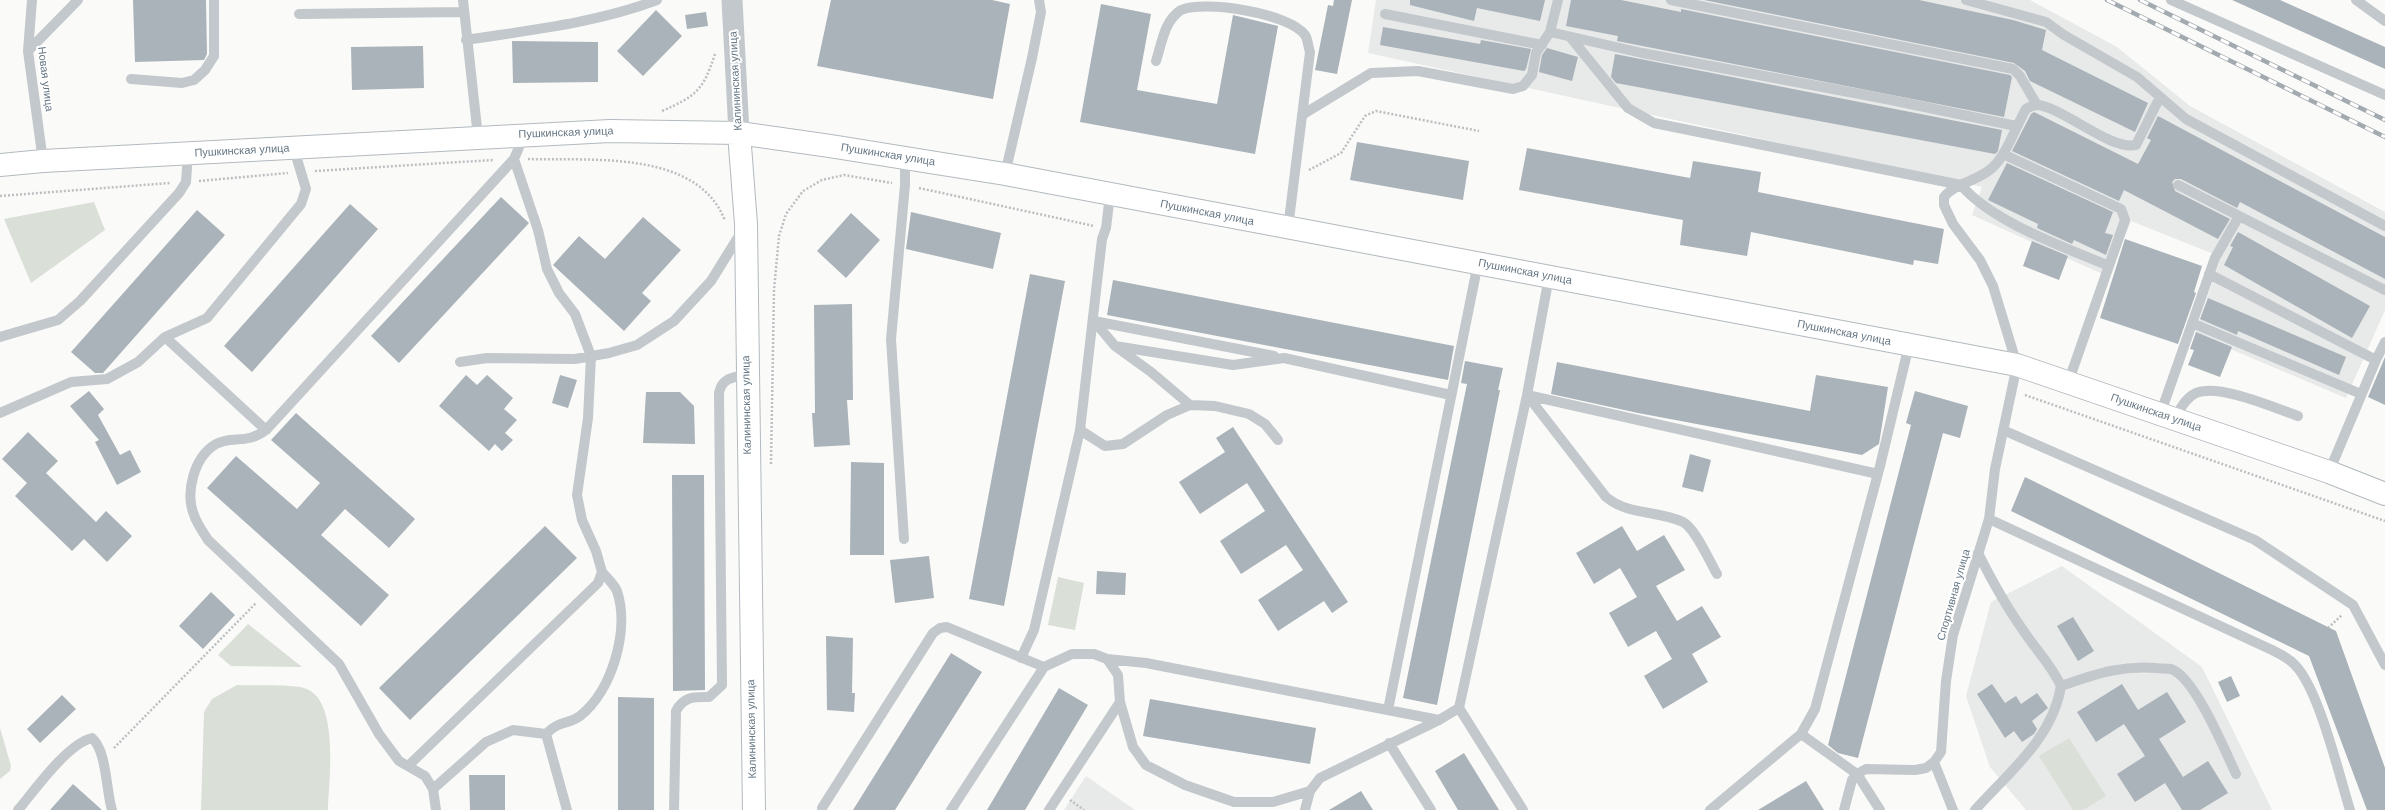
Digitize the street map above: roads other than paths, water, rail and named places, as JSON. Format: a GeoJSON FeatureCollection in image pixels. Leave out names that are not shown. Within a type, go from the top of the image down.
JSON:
{"type":"FeatureCollection","features":[{"type":"Feature","properties":{"kind":"main road","name":"Пушкинская улица"},"geometry":{"type":"LineString","coordinates":[[0,165],[43,161],[516,135],[610,131],[739,133],[906,157],[1005,174],[2017,365],[2329,472],[2385,494]]}},
{"type":"Feature","properties":{"kind":"main road","name":"Калининская улица"},"geometry":{"type":"LineString","coordinates":[[739,133],[746,224],[746,375],[754,810]]}},
{"type":"Feature","properties":{"kind":"street","name":"Калининская улица"},"geometry":{"type":"LineString","coordinates":[[732,0],[739,133]]}},
{"type":"Feature","properties":{"kind":"lane","name":"Новая улица"},"geometry":{"type":"LineString","coordinates":[[32,0],[28,51],[43,161]]}},
{"type":"Feature","properties":{"kind":"lane"},"geometry":{"type":"LineString","coordinates":[[28,51],[78,0]]}},
{"type":"Feature","properties":{"kind":"lane"},"geometry":{"type":"LineString","coordinates":[[131,80],[182,83],[194,80],[205,70],[214,56],[214,0]]}},
{"type":"Feature","properties":{"kind":"lane"},"geometry":{"type":"LineString","coordinates":[[463,0],[466,40],[478,137]]}},
{"type":"Feature","properties":{"kind":"lane"},"geometry":{"type":"LineString","coordinates":[[466,40],[564,25],[634,8],[657,0]]}},
{"type":"Feature","properties":{"kind":"lane"},"geometry":{"type":"LineString","coordinates":[[1005,174],[1032,58],[1040,12],[1039,0]]}},
{"type":"Feature","properties":{"kind":"lane"},"geometry":{"type":"LineString","coordinates":[[1302,115],[1371,73],[1418,71],[1513,89],[1523,86],[1532,76],[1536,53],[1550,32],[1558,0]]}},
{"type":"Feature","properties":{"kind":"lane"},"geometry":{"type":"LineString","coordinates":[[1671,0],[2013,69],[2020,76],[2037,105],[2130,146],[2136,145],[2160,97]]}},
{"type":"Feature","properties":{"kind":"lane"},"geometry":{"type":"LineString","coordinates":[[1966,0],[2046,22],[2064,35],[2137,77],[2186,119],[2385,226]]}},
{"type":"Feature","properties":{"kind":"lane"},"geometry":{"type":"LineString","coordinates":[[2171,0],[2385,95]]}},
{"type":"Feature","properties":{"kind":"lane"},"geometry":{"type":"LineString","coordinates":[[2356,0],[2385,21]]}},
{"type":"Feature","properties":{"kind":"lane"},"geometry":{"type":"LineString","coordinates":[[1156,61],[1169,20],[1181,10],[1196,4],[1240,7],[1288,22],[1305,35],[1310,52],[1288,228]]}},
{"type":"Feature","properties":{"kind":"lane"},"geometry":{"type":"LineString","coordinates":[[299,14],[463,12]]}},
{"type":"Feature","properties":{"kind":"lane"},"geometry":{"type":"LineString","coordinates":[[1385,14],[1542,45]]}},
{"type":"Feature","properties":{"kind":"lane"},"geometry":{"type":"LineString","coordinates":[[1550,32],[1571,38],[2016,126]]}},
{"type":"Feature","properties":{"kind":"lane"},"geometry":{"type":"LineString","coordinates":[[1571,38],[1628,108],[1654,123],[1962,185],[1971,197],[1993,212],[2052,242],[2109,266]]}},
{"type":"Feature","properties":{"kind":"lane"},"geometry":{"type":"LineString","coordinates":[[2017,365],[1993,286],[1980,260],[1953,224],[1944,205],[1944,197],[1948,192],[1991,169],[2003,154],[2026,109],[2037,105]]}},
{"type":"Feature","properties":{"kind":"lane"},"geometry":{"type":"LineString","coordinates":[[436,810],[432,789],[425,776],[399,761],[378,734],[339,664],[208,540],[194,515],[191,490],[192,478],[200,460],[217,444],[255,438],[266,430],[514,159],[520,145],[516,135]]}},
{"type":"Feature","properties":{"kind":"lane"},"geometry":{"type":"LineString","coordinates":[[0,413],[71,382],[108,379],[138,362],[165,338],[207,318],[301,204],[306,189],[294,148]]}},
{"type":"Feature","properties":{"kind":"lane"},"geometry":{"type":"LineString","coordinates":[[0,337],[58,320],[80,301],[179,193],[186,182],[188,154]]}},
{"type":"Feature","properties":{"kind":"lane"},"geometry":{"type":"LineString","coordinates":[[2003,154],[2121,209],[2125,220],[2068,383]]}},
{"type":"Feature","properties":{"kind":"lane"},"geometry":{"type":"LineString","coordinates":[[904,539],[891,339],[905,185],[906,157]]}},
{"type":"Feature","properties":{"kind":"lane"},"geometry":{"type":"LineString","coordinates":[[514,159],[538,230],[547,269],[559,293],[575,314],[591,356],[588,418],[577,495],[582,520],[596,551],[602,572],[616,590],[622,631],[613,669],[599,696],[579,717],[555,725],[546,734]]}},
{"type":"Feature","properties":{"kind":"lane"},"geometry":{"type":"LineString","coordinates":[[2178,185],[2385,290]]}},
{"type":"Feature","properties":{"kind":"lane"},"geometry":{"type":"LineString","coordinates":[[1021,658],[1034,630],[1080,430],[1094,321],[1102,239],[1106,228],[1110,195]]}},
{"type":"Feature","properties":{"kind":"lane"},"geometry":{"type":"LineString","coordinates":[[2167,417],[2192,323],[2214,258],[2239,216]]}},
{"type":"Feature","properties":{"kind":"lane"},"geometry":{"type":"LineString","coordinates":[[460,362],[487,358],[574,359],[637,346],[674,322],[712,281],[746,224]]}},
{"type":"Feature","properties":{"kind":"lane"},"geometry":{"type":"LineString","coordinates":[[1388,710],[1478,263]]}},
{"type":"Feature","properties":{"kind":"lane"},"geometry":{"type":"LineString","coordinates":[[2209,274],[2376,360]]}},
{"type":"Feature","properties":{"kind":"lane"},"geometry":{"type":"LineString","coordinates":[[1523,810],[1459,708],[1527,395],[1549,277]]}},
{"type":"Feature","properties":{"kind":"lane"},"geometry":{"type":"LineString","coordinates":[[1094,321],[1115,346],[1151,372],[1190,405]]}},
{"type":"Feature","properties":{"kind":"lane"},"geometry":{"type":"LineString","coordinates":[[1094,321],[1284,358],[1451,395]]}},
{"type":"Feature","properties":{"kind":"lane"},"geometry":{"type":"LineString","coordinates":[[2192,323],[2361,394]]}},
{"type":"Feature","properties":{"kind":"lane"},"geometry":{"type":"LineString","coordinates":[[165,338],[266,430]]}},
{"type":"Feature","properties":{"kind":"lane"},"geometry":{"type":"LineString","coordinates":[[2329,472],[2361,394],[2385,342]]}},
{"type":"Feature","properties":{"kind":"lane"},"geometry":{"type":"LineString","coordinates":[[1710,810],[1801,734],[1815,710],[1878,474],[1909,345]]}},
{"type":"Feature","properties":{"kind":"lane"},"geometry":{"type":"LineString","coordinates":[[1115,346],[1233,365],[1284,358]]}},
{"type":"Feature","properties":{"kind":"lane","name":"Спортивная улица"},"geometry":{"type":"LineString","coordinates":[[1934,762],[1941,752],[1946,681],[1953,635],[1989,519],[1995,469],[2017,365]]}},
{"type":"Feature","properties":{"kind":"lane"},"geometry":{"type":"LineString","coordinates":[[674,810],[676,711],[680,703],[690,697],[709,697],[722,685],[719,393],[720,384],[724,381],[746,375]]}},
{"type":"Feature","properties":{"kind":"lane"},"geometry":{"type":"LineString","coordinates":[[2167,417],[2197,393],[2223,391],[2298,416]]}},
{"type":"Feature","properties":{"kind":"lane"},"geometry":{"type":"LineString","coordinates":[[1527,395],[1878,474]]}},
{"type":"Feature","properties":{"kind":"lane"},"geometry":{"type":"LineString","coordinates":[[1527,395],[1612,503],[1636,512],[1684,522],[1694,535],[1716,574]]}},
{"type":"Feature","properties":{"kind":"lane"},"geometry":{"type":"LineString","coordinates":[[1080,430],[1105,446],[1123,444],[1167,414],[1190,405],[1215,406],[1249,414],[1265,424],[1278,440]]}},
{"type":"Feature","properties":{"kind":"lane"},"geometry":{"type":"LineString","coordinates":[[2003,430],[2255,540],[2353,605],[2385,665]]}},
{"type":"Feature","properties":{"kind":"lane"},"geometry":{"type":"LineString","coordinates":[[1989,519],[2272,650],[2295,664],[2302,673],[2317,704],[2350,810]]}},
{"type":"Feature","properties":{"kind":"lane"},"geometry":{"type":"LineString","coordinates":[[1975,810],[2032,748],[2059,702],[2061,686],[2055,673],[2025,633],[1999,593],[1978,553]]}},
{"type":"Feature","properties":{"kind":"lane"},"geometry":{"type":"LineString","coordinates":[[408,766],[598,583],[602,572]]}},
{"type":"Feature","properties":{"kind":"lane"},"geometry":{"type":"LineString","coordinates":[[822,808],[933,633],[940,628],[947,627],[1044,667]]}},
{"type":"Feature","properties":{"kind":"lane"},"geometry":{"type":"LineString","coordinates":[[951,810],[1044,667],[1072,654],[1094,654],[1107,659],[1146,663],[1440,720]]}},
{"type":"Feature","properties":{"kind":"lane"},"geometry":{"type":"LineString","coordinates":[[1107,659],[1118,675],[1120,702],[1133,747],[1146,765],[1184,785],[1234,802],[1273,802],[1310,791]]}},
{"type":"Feature","properties":{"kind":"lane"},"geometry":{"type":"LineString","coordinates":[[2061,686],[2087,676],[2134,666],[2172,670],[2188,683],[2211,720],[2236,774]]}},
{"type":"Feature","properties":{"kind":"lane"},"geometry":{"type":"LineString","coordinates":[[1049,810],[1120,702]]}},
{"type":"Feature","properties":{"kind":"lane"},"geometry":{"type":"LineString","coordinates":[[1305,810],[1310,791],[1320,778],[1389,743],[1440,720],[1459,708]]}},
{"type":"Feature","properties":{"kind":"lane"},"geometry":{"type":"LineString","coordinates":[[432,789],[486,742],[513,730],[546,734]]}},
{"type":"Feature","properties":{"kind":"lane"},"geometry":{"type":"LineString","coordinates":[[546,734],[567,810]]}},
{"type":"Feature","properties":{"kind":"lane"},"geometry":{"type":"LineString","coordinates":[[1801,734],[1856,774],[1880,810]]}},
{"type":"Feature","properties":{"kind":"lane"},"geometry":{"type":"LineString","coordinates":[[18,810],[56,766],[82,740],[92,738],[97,742],[103,760],[112,810]]}},
{"type":"Feature","properties":{"kind":"lane"},"geometry":{"type":"LineString","coordinates":[[1389,743],[1431,810]]}},
{"type":"Feature","properties":{"kind":"lane"},"geometry":{"type":"LineString","coordinates":[[1844,810],[1852,780],[1856,774],[1866,769],[1916,770],[1926,768],[1934,762],[1953,810]]}},
{"type":"Feature","properties":{"kind":"railway"},"geometry":{"type":"LineString","coordinates":[[2107,0],[2385,137]]}},
{"type":"Feature","properties":{"kind":"railway"},"geometry":{"type":"LineString","coordinates":[[2140,0],[2385,120]]}}]}
